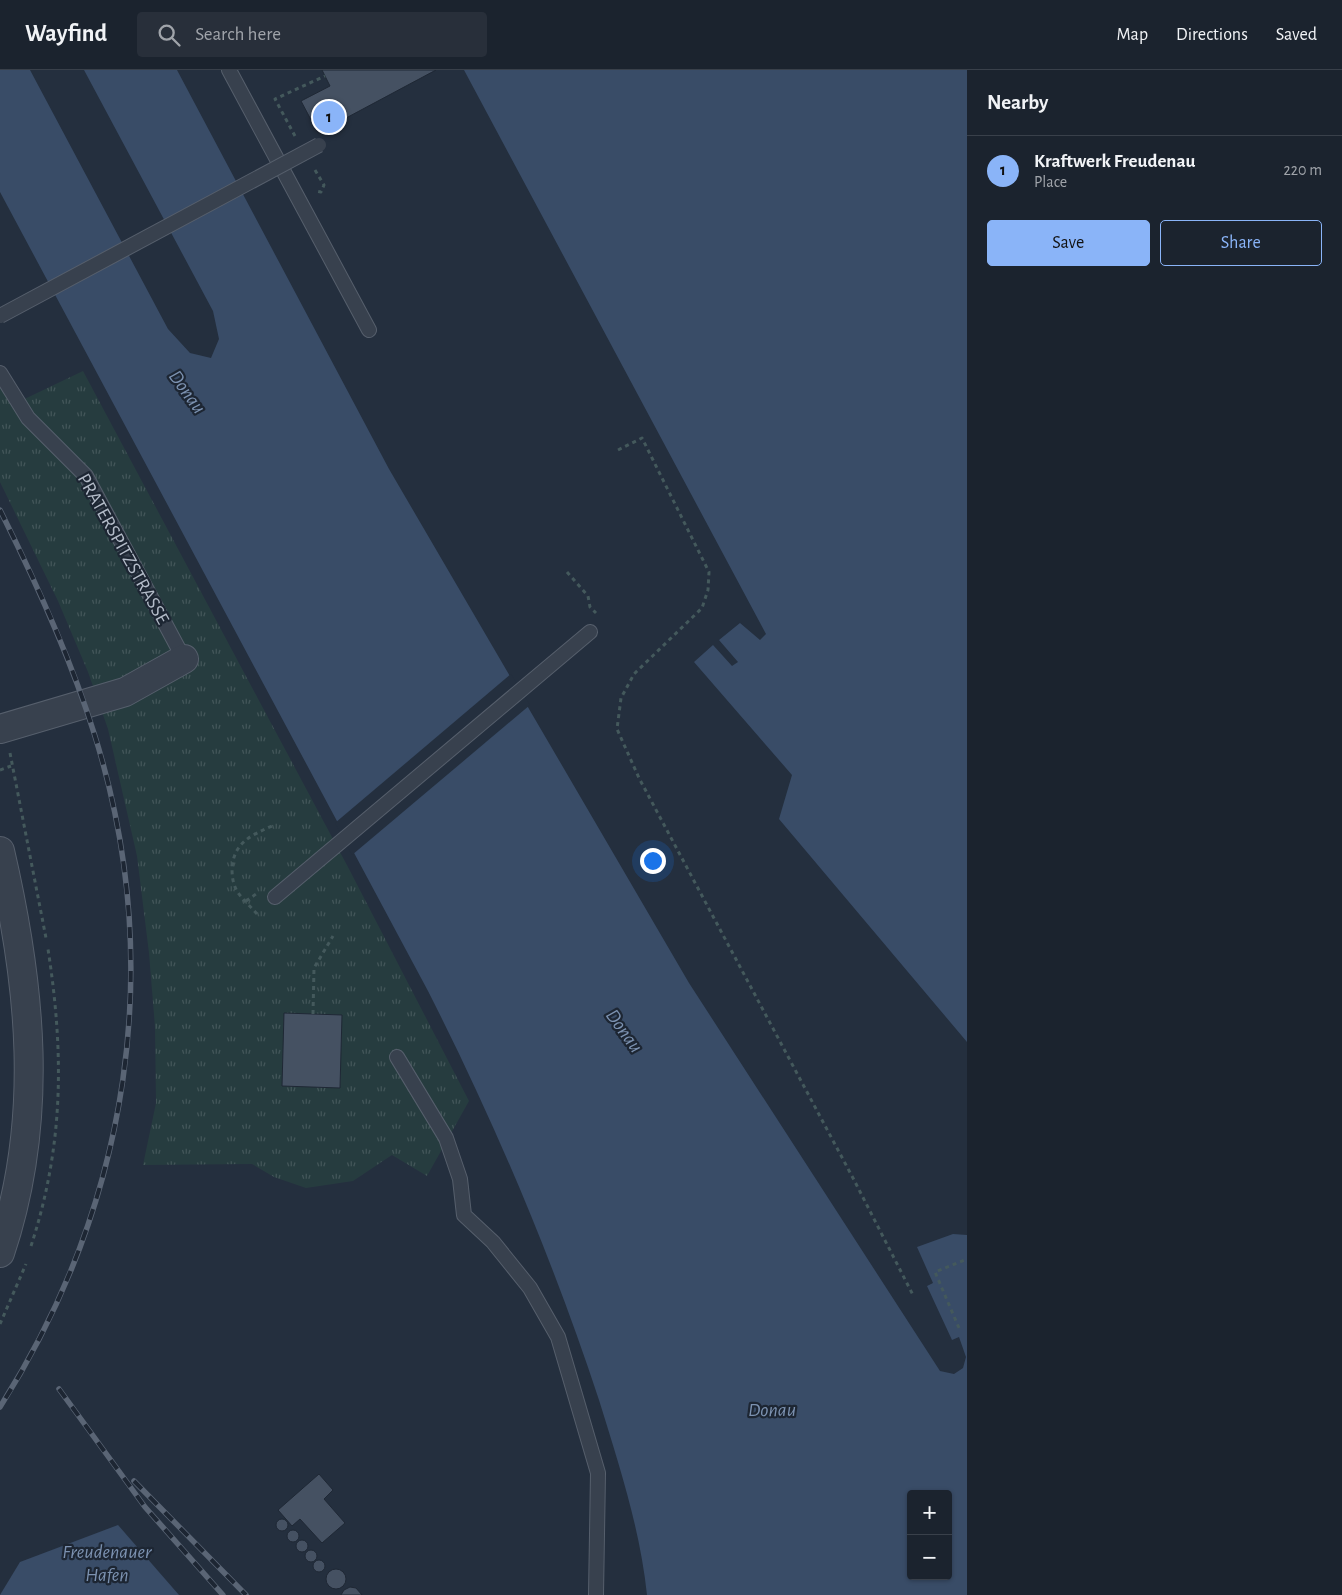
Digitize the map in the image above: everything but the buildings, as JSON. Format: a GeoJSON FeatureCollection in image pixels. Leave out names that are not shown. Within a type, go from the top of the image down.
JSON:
{"type":"FeatureCollection","features":[{"type":"Feature","properties":{"kind":"street"},"geometry":{"type":"LineString","coordinates":[[0,729],[125,692],[184,659]]}},
{"type":"Feature","properties":{"kind":"street"},"geometry":{"type":"LineString","coordinates":[[0,851],[11,897],[24,979],[30,1052],[27,1135],[19,1181],[0,1253]]}},
{"type":"Feature","properties":{"kind":"lane"},"geometry":{"type":"LineString","coordinates":[[229,70],[369,330]]}},
{"type":"Feature","properties":{"kind":"lane"},"geometry":{"type":"LineString","coordinates":[[0,316],[319,145]]}},
{"type":"Feature","properties":{"kind":"lane","name":"PRATERSPITZSTRASSE"},"geometry":{"type":"LineString","coordinates":[[0,373],[28,418],[86,476],[184,659]]}},
{"type":"Feature","properties":{"kind":"lane"},"geometry":{"type":"LineString","coordinates":[[275,898],[590,632]]}},
{"type":"Feature","properties":{"kind":"lane"},"geometry":{"type":"LineString","coordinates":[[397,1057],[446,1138],[460,1179],[464,1215],[493,1242],[530,1288],[558,1337],[598,1473],[596,1595]]}},
{"type":"Feature","properties":{"kind":"path"},"geometry":{"type":"LineString","coordinates":[[296,138],[275,99],[325,76]]}},
{"type":"Feature","properties":{"kind":"path"},"geometry":{"type":"LineString","coordinates":[[618,450],[642,438],[709,572],[708,590],[702,608],[634,674],[621,698],[617,729],[639,778],[849,1169],[914,1297]]}},
{"type":"Feature","properties":{"kind":"path"},"geometry":{"type":"LineString","coordinates":[[567,572],[588,596],[590,607],[597,614]]}},
{"type":"Feature","properties":{"kind":"path"},"geometry":{"type":"LineString","coordinates":[[0,770],[11,766]]}},
{"type":"Feature","properties":{"kind":"path"},"geometry":{"type":"LineString","coordinates":[[258,914],[238,893],[232,879],[233,857],[245,840],[272,826]]}},
{"type":"Feature","properties":{"kind":"path"},"geometry":{"type":"LineString","coordinates":[[313,1014],[314,968],[332,936]]}},
{"type":"Feature","properties":{"kind":"path"},"geometry":{"type":"LineString","coordinates":[[959,1328],[935,1272],[967,1259]]}},
{"type":"Feature","properties":{"kind":"green space"},"geometry":{"type":"Polygon","coordinates":[[[83,371],[349,869],[469,1101],[427,1176],[392,1155],[353,1181],[306,1188],[274,1177],[252,1164],[143,1165],[156,1103],[155,1027],[149,953],[137,856],[108,729],[88,672],[58,601],[0,482],[0,381],[12,405],[83,371]]]}},
{"type":"Feature","properties":{"kind":"water","name":"Donau"},"geometry":{"type":"Polygon","coordinates":[[[0,70],[30,70],[168,329],[190,353],[211,358],[219,339],[213,311],[84,70],[177,70],[389,469],[689,983],[940,1371],[954,1374],[963,1368],[966,1357],[959,1337],[952,1340],[927,1286],[933,1283],[917,1247],[953,1234],[967,1235],[967,1595],[647,1595],[634,1521],[599,1400],[581,1348],[521,1192],[477,1091],[428,991],[0,192],[0,70]]]}},
{"type":"Feature","properties":{"kind":"water"},"geometry":{"type":"Polygon","coordinates":[[[464,70],[967,70],[967,1042],[779,819],[792,775],[694,662],[713,645],[732,666],[738,662],[719,640],[740,623],[760,640],[766,634],[464,70]]]}},
{"type":"Feature","properties":{"kind":"water","name":"Freudenauer Hafen"},"geometry":{"type":"Polygon","coordinates":[[[118,1525],[179,1595],[0,1595],[20,1562],[118,1525]]]}},
{"type":"Feature","properties":{"kind":"pier"},"geometry":{"type":"Polygon","coordinates":[[[511,674],[530,705],[352,855],[335,823],[511,674]]]}},
{"type":"Feature","properties":{"kind":"railway"},"geometry":{"type":"LineString","coordinates":[[0,510],[52,620],[85,704],[94,733],[116,820],[128,907],[130,994],[123,1081],[106,1165],[79,1249],[44,1329],[0,1407]]}},
{"type":"Feature","properties":{"kind":"railway"},"geometry":{"type":"LineString","coordinates":[[59,1389],[145,1507],[223,1595]]}},
{"type":"Feature","properties":{"kind":"railway"},"geometry":{"type":"LineString","coordinates":[[134,1481],[246,1595]]}},
{"type":"Feature","properties":{"kind":"place","name":"Kraftwerk Freudenau"},"geometry":{"type":"Point","coordinates":[329,117]}}]}
